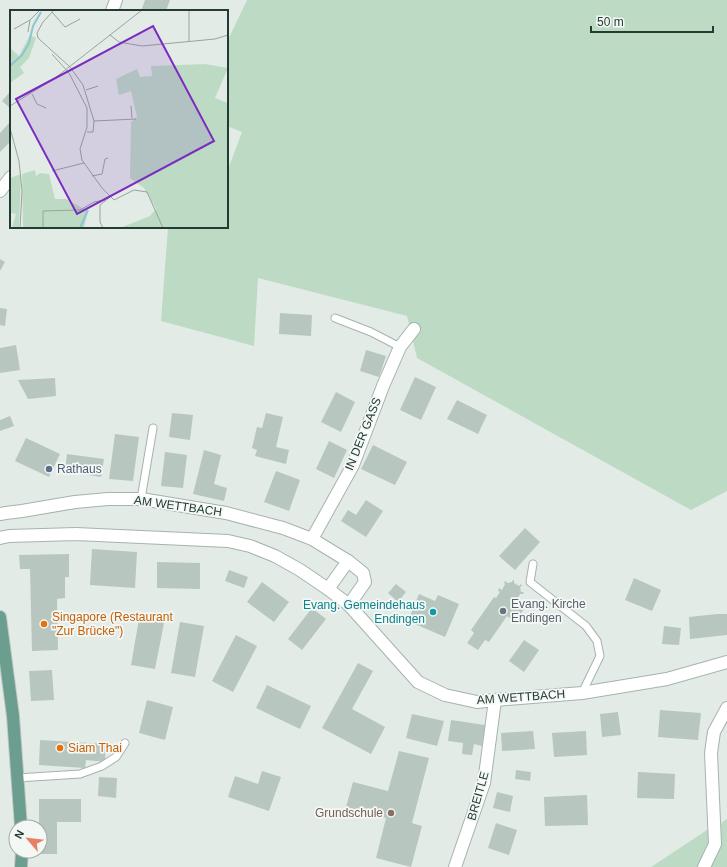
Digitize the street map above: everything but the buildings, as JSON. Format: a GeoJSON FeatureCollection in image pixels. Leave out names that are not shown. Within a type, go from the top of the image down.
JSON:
{"type":"FeatureCollection","features":[{"type":"Feature","properties":{"kind":"main road"},"geometry":{"type":"LineString","coordinates":[[0,617],[13,716],[20,819]]}},
{"type":"Feature","properties":{"kind":"street"},"geometry":{"type":"LineString","coordinates":[[112,10],[116,0]]}},
{"type":"Feature","properties":{"kind":"street"},"geometry":{"type":"LineString","coordinates":[[0,191],[10,178]]}},
{"type":"Feature","properties":{"kind":"street","name":"IN DER GASS"},"geometry":{"type":"LineString","coordinates":[[312,539],[352,465],[400,347],[414,329]]}},
{"type":"Feature","properties":{"kind":"street","name":"AM WETTBACH"},"geometry":{"type":"LineString","coordinates":[[0,514],[108,498],[141,499],[226,513],[284,528],[312,539],[348,561],[363,573],[365,582],[349,605]]}},
{"type":"Feature","properties":{"kind":"street","name":"AM WETTBACH"},"geometry":{"type":"LineString","coordinates":[[0,538],[9,536],[76,534],[228,541],[250,546],[275,556],[300,570],[349,605],[418,682],[445,694],[477,702],[582,693],[667,679],[727,662]]}},
{"type":"Feature","properties":{"kind":"street"},"geometry":{"type":"LineString","coordinates":[[328,589],[348,561]]}},
{"type":"Feature","properties":{"kind":"street","name":"BREITLE"},"geometry":{"type":"LineString","coordinates":[[455,867],[484,783],[495,700]]}},
{"type":"Feature","properties":{"kind":"street"},"geometry":{"type":"LineString","coordinates":[[704,867],[715,844],[712,753],[714,732],[727,708]]}},
{"type":"Feature","properties":{"kind":"lane"},"geometry":{"type":"LineString","coordinates":[[335,318],[371,332],[400,347]]}},
{"type":"Feature","properties":{"kind":"lane"},"geometry":{"type":"LineString","coordinates":[[141,499],[153,428]]}},
{"type":"Feature","properties":{"kind":"lane"},"geometry":{"type":"LineString","coordinates":[[533,564],[530,582],[586,626],[597,641],[600,656],[582,693]]}},
{"type":"Feature","properties":{"kind":"lane"},"geometry":{"type":"LineString","coordinates":[[17,778],[80,774],[102,766],[116,757],[125,743]]}},
{"type":"Feature","properties":{"kind":"green space"},"geometry":{"type":"Polygon","coordinates":[[[247,0],[727,0],[727,491],[691,510],[417,358],[407,316],[258,278],[254,346],[161,321],[168,228],[228,228],[228,169],[242,132],[228,126],[228,40],[247,0]]]}},
{"type":"Feature","properties":{"kind":"green space"},"geometry":{"type":"Polygon","coordinates":[[[727,819],[727,867],[651,867],[713,826],[715,843],[722,822],[727,819]]]}},
{"type":"Feature","properties":{"kind":"place","name":"Rathaus"},"geometry":{"type":"Point","coordinates":[49,469]}},
{"type":"Feature","properties":{"kind":"place","name":"Evang. Kirche Endingen"},"geometry":{"type":"Point","coordinates":[503,611]}},
{"type":"Feature","properties":{"kind":"place","name":"Evang. Gemeindehaus Endingen"},"geometry":{"type":"Point","coordinates":[433,612]}},
{"type":"Feature","properties":{"kind":"place","name":"Singapore (Restaurant \"Zur Brücke\")"},"geometry":{"type":"Point","coordinates":[44,624]}},
{"type":"Feature","properties":{"kind":"place","name":"Siam Thai"},"geometry":{"type":"Point","coordinates":[60,748]}},
{"type":"Feature","properties":{"kind":"place","name":"Grundschule"},"geometry":{"type":"Point","coordinates":[391,813]}}]}
